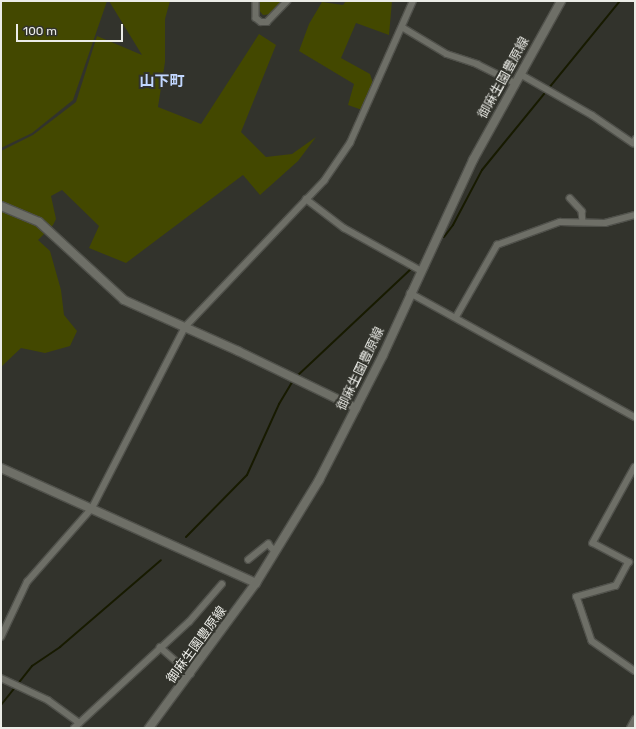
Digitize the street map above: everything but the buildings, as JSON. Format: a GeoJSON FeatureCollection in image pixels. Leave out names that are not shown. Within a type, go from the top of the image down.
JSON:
{"type":"FeatureCollection","features":[{"type":"Feature","properties":{"kind":"main road","name":"御麻生園豊原線"},"geometry":{"type":"LineString","coordinates":[[149,728],[191,674],[256,583],[319,480],[356,408],[473,160],[561,1]]}},
{"type":"Feature","properties":{"kind":"main road"},"geometry":{"type":"LineString","coordinates":[[1,206],[39,222],[124,300],[185,327],[356,408]]}},
{"type":"Feature","properties":{"kind":"main road"},"geometry":{"type":"LineString","coordinates":[[1,468],[256,583]]}},
{"type":"Feature","properties":{"kind":"street"},"geometry":{"type":"LineString","coordinates":[[256,1],[256,18],[261,22],[267,22],[287,1]]}},
{"type":"Feature","properties":{"kind":"street"},"geometry":{"type":"LineString","coordinates":[[1,637],[27,582],[92,508],[185,327],[324,181],[350,143],[413,1]]}},
{"type":"Feature","properties":{"kind":"street"},"geometry":{"type":"LineString","coordinates":[[402,27],[447,54],[478,64],[515,83]]}},
{"type":"Feature","properties":{"kind":"street"},"geometry":{"type":"LineString","coordinates":[[520,74],[552,92],[633,143],[635,140]]}},
{"type":"Feature","properties":{"kind":"street"},"geometry":{"type":"LineString","coordinates":[[570,198],[582,211],[583,222]]}},
{"type":"Feature","properties":{"kind":"street"},"geometry":{"type":"LineString","coordinates":[[306,199],[344,228],[420,270]]}},
{"type":"Feature","properties":{"kind":"street"},"geometry":{"type":"LineString","coordinates":[[456,318],[498,245],[560,222],[606,223],[635,215]]}},
{"type":"Feature","properties":{"kind":"street"},"geometry":{"type":"LineString","coordinates":[[410,293],[635,417]]}},
{"type":"Feature","properties":{"kind":"street"},"geometry":{"type":"LineString","coordinates":[[635,467],[592,543],[629,562],[616,586],[577,597],[592,641],[635,671]]}},
{"type":"Feature","properties":{"kind":"street"},"geometry":{"type":"LineString","coordinates":[[248,560],[268,544],[276,552]]}},
{"type":"Feature","properties":{"kind":"street"},"geometry":{"type":"LineString","coordinates":[[74,728],[160,647],[189,622],[222,584]]}},
{"type":"Feature","properties":{"kind":"street"},"geometry":{"type":"LineString","coordinates":[[160,647],[191,674]]}},
{"type":"Feature","properties":{"kind":"street"},"geometry":{"type":"LineString","coordinates":[[1,678],[48,700],[80,723]]}},
{"type":"Feature","properties":{"kind":"street"},"geometry":{"type":"LineString","coordinates":[[630,728],[635,719]]}},
{"type":"Feature","properties":{"kind":"shaded area"},"geometry":{"type":"Polygon","coordinates":[[[1,1],[107,1],[73,100],[32,133],[1,148],[1,1]]]}},
{"type":"Feature","properties":{"kind":"shaded area"},"geometry":{"type":"Polygon","coordinates":[[[109,1],[170,1],[165,19],[165,62],[158,107],[201,124],[259,34],[276,45],[241,132],[266,157],[292,154],[316,137],[298,161],[260,195],[243,175],[126,263],[89,248],[99,226],[62,190],[51,196],[56,219],[53,225],[38,240],[50,251],[61,290],[64,315],[77,331],[70,346],[45,353],[21,348],[1,367],[1,151],[33,135],[76,102],[97,36],[142,55],[109,1]]]}},
{"type":"Feature","properties":{"kind":"shaded area"},"geometry":{"type":"Polygon","coordinates":[[[259,1],[283,1],[272,14],[263,15],[258,9],[259,1]]]}},
{"type":"Feature","properties":{"kind":"shaded area"},"geometry":{"type":"Polygon","coordinates":[[[346,1],[392,1],[389,35],[356,23],[341,58],[370,74],[373,83],[365,111],[348,105],[354,84],[299,51],[309,24],[322,2],[343,5],[346,1]]]}},
{"type":"Feature","properties":{"kind":"waterway"},"geometry":{"type":"LineString","coordinates":[[444,237],[453,225],[482,170],[620,1]]}},
{"type":"Feature","properties":{"kind":"waterway"},"geometry":{"type":"LineString","coordinates":[[296,377],[411,269]]}},
{"type":"Feature","properties":{"kind":"waterway"},"geometry":{"type":"LineString","coordinates":[[186,537],[247,475],[279,404],[293,381]]}},
{"type":"Feature","properties":{"kind":"waterway"},"geometry":{"type":"LineString","coordinates":[[1,705],[32,666],[60,647],[161,560]]}},
{"type":"Feature","properties":{"kind":"district","name":"山下町"},"geometry":{"type":"Point","coordinates":[162,82]}}]}
